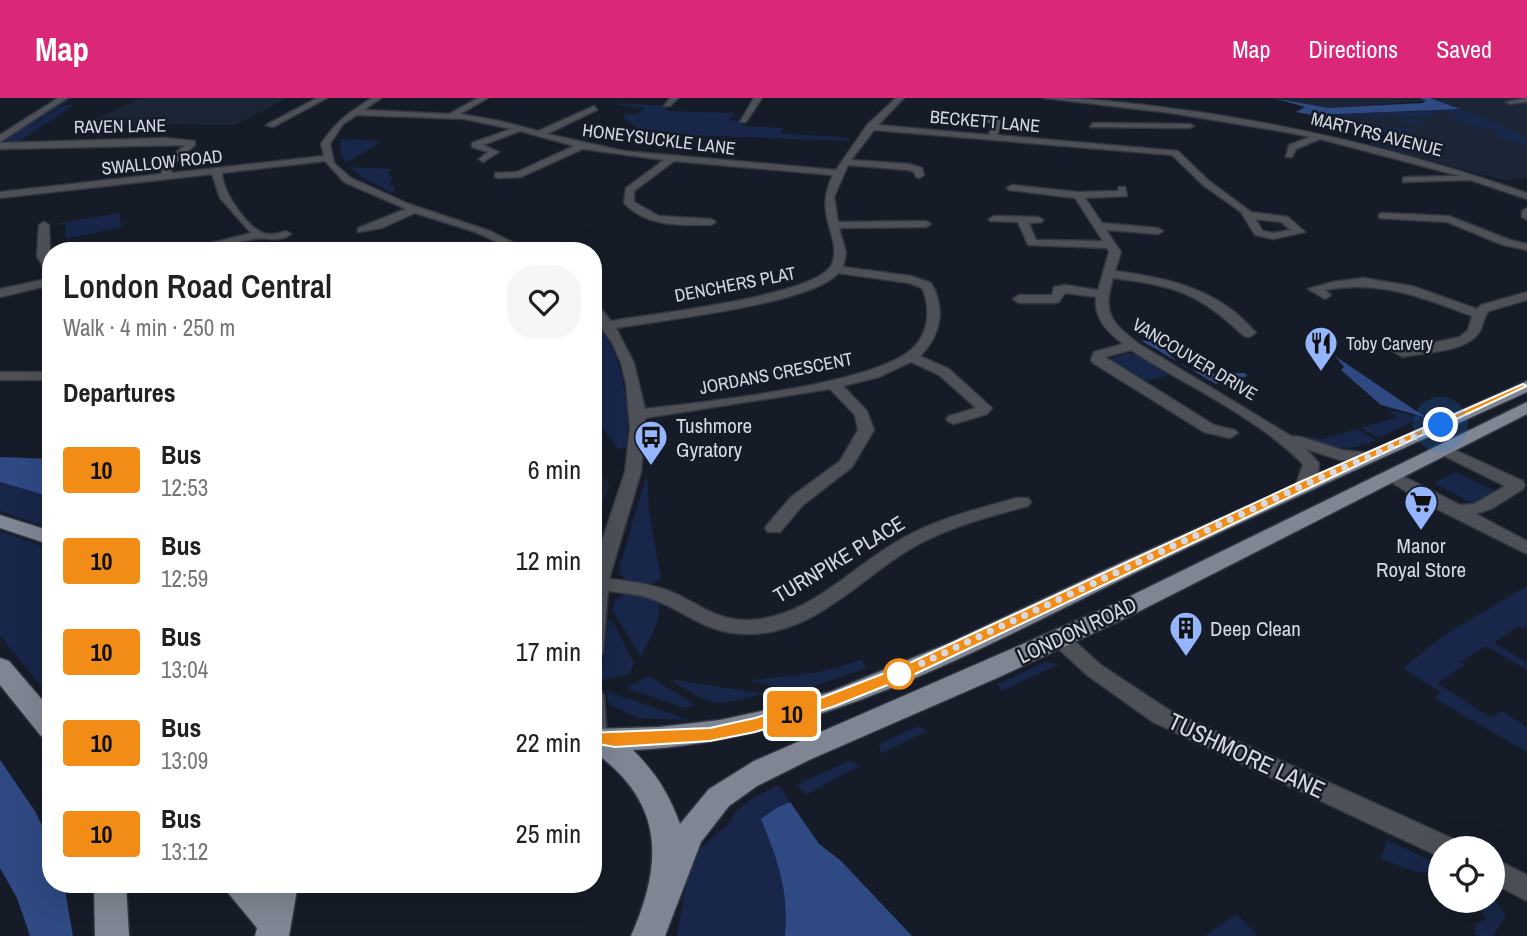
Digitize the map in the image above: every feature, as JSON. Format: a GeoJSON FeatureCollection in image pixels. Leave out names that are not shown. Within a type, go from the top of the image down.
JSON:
{"type":"FeatureCollection","features":[{"type":"Feature","properties":{"kind":"main road","name":"LONDON ROAD"},"geometry":{"type":"LineString","coordinates":[[602,738],[710,734],[755,725],[829,702],[916,667],[1304,485],[1527,386]]}},
{"type":"Feature","properties":{"kind":"main road","name":"LONDON ROAD"},"geometry":{"type":"LineString","coordinates":[[666,888],[680,851],[692,830],[714,803],[744,780],[826,741],[1060,639],[1391,477],[1527,407]]}},
{"type":"Feature","properties":{"kind":"main road"},"geometry":{"type":"LineString","coordinates":[[0,521],[42,535]]}},
{"type":"Feature","properties":{"kind":"main road"},"geometry":{"type":"LineString","coordinates":[[0,667],[42,718]]}},
{"type":"Feature","properties":{"kind":"main road"},"geometry":{"type":"LineString","coordinates":[[602,742],[638,770],[657,799],[668,834],[666,888],[653,931]]}},
{"type":"Feature","properties":{"kind":"main road"},"geometry":{"type":"LineString","coordinates":[[110,893],[112,936]]}},
{"type":"Feature","properties":{"kind":"main road"},"geometry":{"type":"LineString","coordinates":[[246,893],[273,930]]}},
{"type":"Feature","properties":{"kind":"main road"},"geometry":{"type":"LineString","coordinates":[[273,930],[280,893]]}},
{"type":"Feature","properties":{"kind":"street"},"geometry":{"type":"LineString","coordinates":[[1,140],[63,98]]}},
{"type":"Feature","properties":{"kind":"street"},"geometry":{"type":"LineString","coordinates":[[270,125],[323,98]]}},
{"type":"Feature","properties":{"kind":"street"},"geometry":{"type":"LineString","coordinates":[[377,98],[352,112],[330,133],[326,145],[328,158],[341,176],[370,194],[482,231],[506,242]]}},
{"type":"Feature","properties":{"kind":"street"},"geometry":{"type":"LineString","coordinates":[[743,120],[758,98]]}},
{"type":"Feature","properties":{"kind":"street"},"geometry":{"type":"LineString","coordinates":[[900,98],[870,127],[840,173],[829,198],[840,254],[836,269],[911,279],[927,286],[931,300],[932,331],[929,339],[911,357],[944,372],[985,408],[954,419]]}},
{"type":"Feature","properties":{"kind":"street","name":"MARTYRS AVENUE"},"geometry":{"type":"LineString","coordinates":[[1048,98],[1201,113],[1322,135],[1404,156],[1527,197]]}},
{"type":"Feature","properties":{"kind":"street"},"geometry":{"type":"LineString","coordinates":[[451,116],[484,99]]}},
{"type":"Feature","properties":{"kind":"street"},"geometry":{"type":"LineString","coordinates":[[1510,102],[1526,99]]}},
{"type":"Feature","properties":{"kind":"street"},"geometry":{"type":"LineString","coordinates":[[1086,101],[1085,114],[1098,135],[1097,146]]}},
{"type":"Feature","properties":{"kind":"street"},"geometry":{"type":"LineString","coordinates":[[311,103],[333,104]]}},
{"type":"Feature","properties":{"kind":"street"},"geometry":{"type":"LineString","coordinates":[[344,104],[364,105]]}},
{"type":"Feature","properties":{"kind":"street"},"geometry":{"type":"LineString","coordinates":[[538,134],[594,108]]}},
{"type":"Feature","properties":{"kind":"street","name":"HONEYSUCKLE LANE"},"geometry":{"type":"LineString","coordinates":[[352,112],[451,116],[520,128],[582,146],[670,160],[840,173]]}},
{"type":"Feature","properties":{"kind":"street"},"geometry":{"type":"LineString","coordinates":[[985,119],[998,121],[992,137]]}},
{"type":"Feature","properties":{"kind":"street"},"geometry":{"type":"LineString","coordinates":[[1093,125],[1190,126]]}},
{"type":"Feature","properties":{"kind":"street","name":"BECKETT LANE"},"geometry":{"type":"LineString","coordinates":[[870,127],[1175,153],[1206,183],[1250,215]]}},
{"type":"Feature","properties":{"kind":"street"},"geometry":{"type":"LineString","coordinates":[[483,159],[495,152],[475,145],[520,128]]}},
{"type":"Feature","properties":{"kind":"street"},"geometry":{"type":"LineString","coordinates":[[1289,155],[1292,147],[1322,135]]}},
{"type":"Feature","properties":{"kind":"street","name":"RAVEN LANE"},"geometry":{"type":"LineString","coordinates":[[1,140],[192,143],[169,163],[165,178]]}},
{"type":"Feature","properties":{"kind":"street"},"geometry":{"type":"LineString","coordinates":[[498,175],[518,175],[582,146]]}},
{"type":"Feature","properties":{"kind":"street","name":"SWALLOW ROAD"},"geometry":{"type":"LineString","coordinates":[[0,195],[328,158]]}},
{"type":"Feature","properties":{"kind":"street"},"geometry":{"type":"LineString","coordinates":[[670,160],[629,190],[629,203],[640,211],[660,218],[711,222]]}},
{"type":"Feature","properties":{"kind":"street"},"geometry":{"type":"LineString","coordinates":[[847,162],[909,167],[919,170],[919,175]]}},
{"type":"Feature","properties":{"kind":"street"},"geometry":{"type":"LineString","coordinates":[[217,172],[217,183],[223,194],[258,235]]}},
{"type":"Feature","properties":{"kind":"street"},"geometry":{"type":"LineString","coordinates":[[1406,180],[1428,182],[1479,179]]}},
{"type":"Feature","properties":{"kind":"street"},"geometry":{"type":"LineString","coordinates":[[1012,188],[1078,195],[1124,193]]}},
{"type":"Feature","properties":{"kind":"street"},"geometry":{"type":"LineString","coordinates":[[1078,195],[1096,226],[1112,245]]}},
{"type":"Feature","properties":{"kind":"street"},"geometry":{"type":"LineString","coordinates":[[362,230],[378,226],[415,209]]}},
{"type":"Feature","properties":{"kind":"street"},"geometry":{"type":"LineString","coordinates":[[1527,211],[1527,217]]}},
{"type":"Feature","properties":{"kind":"street"},"geometry":{"type":"LineString","coordinates":[[1383,216],[1449,219],[1505,242],[1527,247]]}},
{"type":"Feature","properties":{"kind":"street"},"geometry":{"type":"LineString","coordinates":[[994,219],[1038,220]]}},
{"type":"Feature","properties":{"kind":"street"},"geometry":{"type":"LineString","coordinates":[[1022,219],[1033,246],[1112,245]]}},
{"type":"Feature","properties":{"kind":"street"},"geometry":{"type":"LineString","coordinates":[[833,225],[926,224]]}},
{"type":"Feature","properties":{"kind":"street"},"geometry":{"type":"LineString","coordinates":[[43,242],[44,225]]}},
{"type":"Feature","properties":{"kind":"street"},"geometry":{"type":"LineString","coordinates":[[1096,226],[1144,226],[1158,231]]}},
{"type":"Feature","properties":{"kind":"street"},"geometry":{"type":"LineString","coordinates":[[226,242],[258,235],[272,238],[286,234]]}},
{"type":"Feature","properties":{"kind":"street","name":"VANCOUVER DRIVE"},"geometry":{"type":"LineString","coordinates":[[1112,245],[1115,252],[1102,310],[1104,320],[1132,345],[1279,433],[1320,450],[1372,457]]}},
{"type":"Feature","properties":{"kind":"street","name":"DENCHERS PLAT"},"geometry":{"type":"LineString","coordinates":[[608,325],[779,296],[818,283],[836,269]]}},
{"type":"Feature","properties":{"kind":"street"},"geometry":{"type":"LineString","coordinates":[[1110,274],[1170,276],[1225,310],[1249,333]]}},
{"type":"Feature","properties":{"kind":"street"},"geometry":{"type":"LineString","coordinates":[[1047,281],[1060,289],[1104,294]]}},
{"type":"Feature","properties":{"kind":"street"},"geometry":{"type":"LineString","coordinates":[[1314,289],[1353,282],[1390,285],[1479,314]]}},
{"type":"Feature","properties":{"kind":"street"},"geometry":{"type":"LineString","coordinates":[[0,293],[42,283]]}},
{"type":"Feature","properties":{"kind":"street"},"geometry":{"type":"LineString","coordinates":[[1019,299],[1055,299],[1060,289]]}},
{"type":"Feature","properties":{"kind":"street"},"geometry":{"type":"LineString","coordinates":[[1390,346],[1403,353],[1464,340],[1474,331],[1479,314],[1485,308],[1527,296]]}},
{"type":"Feature","properties":{"kind":"street"},"geometry":{"type":"LineString","coordinates":[[1225,310],[1246,308]]}},
{"type":"Feature","properties":{"kind":"street"},"geometry":{"type":"LineString","coordinates":[[602,318],[629,367],[639,414],[635,463],[602,571]]}},
{"type":"Feature","properties":{"kind":"street"},"geometry":{"type":"LineString","coordinates":[[1132,345],[1100,355],[1098,360],[1209,434],[1230,433]]}},
{"type":"Feature","properties":{"kind":"street","name":"JORDANS CRESCENT"},"geometry":{"type":"LineString","coordinates":[[639,414],[717,406],[833,384],[911,357]]}},
{"type":"Feature","properties":{"kind":"street"},"geometry":{"type":"LineString","coordinates":[[0,376],[42,376]]}},
{"type":"Feature","properties":{"kind":"street"},"geometry":{"type":"LineString","coordinates":[[774,528],[797,501],[846,464],[866,430],[862,414],[833,384]]}},
{"type":"Feature","properties":{"kind":"street","name":"VANCOUVER DRIVE"},"geometry":{"type":"LineString","coordinates":[[1279,433],[1311,463],[1310,474],[1304,485]]}},
{"type":"Feature","properties":{"kind":"street"},"geometry":{"type":"LineString","coordinates":[[1444,450],[1517,485],[1478,508],[1454,510]]}},
{"type":"Feature","properties":{"kind":"street"},"geometry":{"type":"LineString","coordinates":[[1391,477],[1527,548]]}},
{"type":"Feature","properties":{"kind":"street","name":"TURNPIKE PLACE"},"geometry":{"type":"LineString","coordinates":[[602,591],[644,590],[666,597],[701,618],[746,627],[769,625],[787,621],[813,606],[909,541],[953,523],[1022,502]]}},
{"type":"Feature","properties":{"kind":"street","name":"TUSHMORE LANE"},"geometry":{"type":"LineString","coordinates":[[1060,639],[1094,670],[1161,716],[1428,839]]}},
{"type":"Feature","properties":{"kind":"street"},"geometry":{"type":"LineString","coordinates":[[1505,877],[1527,889]]}},
{"type":"Feature","properties":{"kind":"shaded area"},"geometry":{"type":"Polygon","coordinates":[[[66,98],[72,98],[30,127],[63,106],[74,105],[15,144],[0,144],[66,98]]]}},
{"type":"Feature","properties":{"kind":"shaded area"},"geometry":{"type":"Polygon","coordinates":[[[141,98],[287,98],[234,125],[87,123],[141,98]]]}},
{"type":"Feature","properties":{"kind":"shaded area"},"geometry":{"type":"Polygon","coordinates":[[[1274,98],[1328,108],[1422,103],[1426,101],[1420,98],[1430,98],[1460,109],[1312,115],[1296,112],[1305,107],[1274,98]]]}},
{"type":"Feature","properties":{"kind":"shaded area"},"geometry":{"type":"Polygon","coordinates":[[[1278,98],[1420,98],[1426,101],[1332,108],[1278,98]]]}},
{"type":"Feature","properties":{"kind":"shaded area"},"geometry":{"type":"Polygon","coordinates":[[[1430,98],[1527,98],[1527,178],[1505,180],[1370,144],[1394,135],[1310,116],[1458,108],[1430,98]]]}},
{"type":"Feature","properties":{"kind":"shaded area"},"geometry":{"type":"Polygon","coordinates":[[[615,105],[667,106],[666,110],[670,111],[735,113],[730,120],[747,121],[741,125],[758,129],[748,126],[783,128],[780,133],[851,138],[847,141],[686,135],[638,128],[626,120],[623,114],[637,114],[645,108],[615,105]]]}},
{"type":"Feature","properties":{"kind":"shaded area"},"geometry":{"type":"Polygon","coordinates":[[[1460,109],[1501,124],[1527,138],[1527,145],[1495,137],[1500,130],[1469,130],[1481,124],[1476,126],[1453,121],[1456,115],[1437,111],[1429,118],[1407,116],[1426,123],[1422,126],[1401,122],[1405,119],[1386,114],[1380,119],[1357,115],[1343,117],[1371,122],[1367,126],[1415,129],[1404,138],[1426,143],[1412,144],[1398,139],[1402,138],[1399,134],[1399,137],[1374,144],[1409,151],[1400,152],[1370,144],[1394,134],[1310,116],[1460,109]]]}},
{"type":"Feature","properties":{"kind":"shaded area"},"geometry":{"type":"Polygon","coordinates":[[[341,139],[383,141],[346,163],[340,153],[341,139]]]}},
{"type":"Feature","properties":{"kind":"shaded area"},"geometry":{"type":"Polygon","coordinates":[[[349,167],[391,169],[388,175],[393,178],[389,184],[395,187],[392,193],[363,178],[349,167]]]}},
{"type":"Feature","properties":{"kind":"shaded area"},"geometry":{"type":"Polygon","coordinates":[[[119,213],[122,227],[66,239],[65,224],[49,225],[119,213]]]}},
{"type":"Feature","properties":{"kind":"shaded area"},"geometry":{"type":"Polygon","coordinates":[[[602,329],[618,362],[625,396],[626,448],[618,449],[602,427],[602,329]]]}},
{"type":"Feature","properties":{"kind":"shaded area"},"geometry":{"type":"Polygon","coordinates":[[[1140,340],[1159,343],[1178,362],[1140,340]]]}},
{"type":"Feature","properties":{"kind":"shaded area"},"geometry":{"type":"Polygon","coordinates":[[[1127,353],[1141,356],[1169,375],[1146,381],[1110,359],[1127,353]]]}},
{"type":"Feature","properties":{"kind":"shaded area"},"geometry":{"type":"Polygon","coordinates":[[[1335,356],[1425,417],[1381,405],[1341,370],[1344,367],[1335,356]]]}},
{"type":"Feature","properties":{"kind":"shaded area"},"geometry":{"type":"Polygon","coordinates":[[[1190,369],[1218,374],[1245,373],[1247,376],[1216,384],[1190,369]]]}},
{"type":"Feature","properties":{"kind":"shaded area"},"geometry":{"type":"Polygon","coordinates":[[[1387,409],[1421,418],[1379,438],[1361,428],[1397,417],[1387,409]]]}},
{"type":"Feature","properties":{"kind":"shaded area"},"geometry":{"type":"Polygon","coordinates":[[[1357,429],[1376,440],[1339,448],[1302,436],[1322,439],[1357,429]]]}},
{"type":"Feature","properties":{"kind":"shaded area"},"geometry":{"type":"Polygon","coordinates":[[[0,457],[42,459],[42,494],[0,482],[0,457]]]}},
{"type":"Feature","properties":{"kind":"shaded area"},"geometry":{"type":"Polygon","coordinates":[[[1456,472],[1496,492],[1473,504],[1434,483],[1456,472]]]}},
{"type":"Feature","properties":{"kind":"shaded area"},"geometry":{"type":"Polygon","coordinates":[[[647,474],[649,511],[661,579],[651,584],[626,580],[620,573],[620,565],[647,474]]]}},
{"type":"Feature","properties":{"kind":"shaded area"},"geometry":{"type":"Polygon","coordinates":[[[602,476],[610,484],[602,505],[602,476]]]}},
{"type":"Feature","properties":{"kind":"shaded area"},"geometry":{"type":"Polygon","coordinates":[[[0,482],[42,494],[42,526],[0,511],[0,482]]]}},
{"type":"Feature","properties":{"kind":"shaded area"},"geometry":{"type":"Polygon","coordinates":[[[0,531],[42,546],[42,688],[0,635],[0,531]]]}},
{"type":"Feature","properties":{"kind":"shaded area"},"geometry":{"type":"Polygon","coordinates":[[[1527,586],[1527,626],[1522,629],[1518,626],[1494,643],[1527,662],[1527,670],[1486,646],[1461,662],[1465,665],[1437,683],[1491,718],[1502,711],[1527,727],[1527,752],[1434,698],[1440,692],[1403,668],[1443,636],[1527,586]]]}},
{"type":"Feature","properties":{"kind":"shaded area"},"geometry":{"type":"Polygon","coordinates":[[[631,592],[658,600],[659,614],[641,657],[612,610],[615,599],[631,592]]]}},
{"type":"Feature","properties":{"kind":"shaded area"},"geometry":{"type":"Polygon","coordinates":[[[608,620],[612,620],[634,663],[629,674],[602,681],[608,620]]]}},
{"type":"Feature","properties":{"kind":"shaded area"},"geometry":{"type":"Polygon","coordinates":[[[861,659],[867,668],[811,687],[789,689],[747,680],[819,672],[861,659]]]}},
{"type":"Feature","properties":{"kind":"shaded area"},"geometry":{"type":"Polygon","coordinates":[[[1045,662],[1059,664],[1002,691],[998,684],[1045,662]]]}},
{"type":"Feature","properties":{"kind":"shaded area"},"geometry":{"type":"Polygon","coordinates":[[[649,676],[695,705],[685,708],[626,688],[649,676]]]}},
{"type":"Feature","properties":{"kind":"shaded area"},"geometry":{"type":"Polygon","coordinates":[[[670,679],[764,694],[715,702],[696,696],[670,679]]]}},
{"type":"Feature","properties":{"kind":"shaded area"},"geometry":{"type":"Polygon","coordinates":[[[604,690],[689,720],[638,718],[610,705],[604,690]]]}},
{"type":"Feature","properties":{"kind":"shaded area"},"geometry":{"type":"Polygon","coordinates":[[[918,726],[927,731],[881,754],[879,745],[918,726]]]}},
{"type":"Feature","properties":{"kind":"shaded area"},"geometry":{"type":"Polygon","coordinates":[[[0,760],[42,825],[42,893],[66,893],[73,936],[30,936],[17,898],[0,868],[0,760]]]}},
{"type":"Feature","properties":{"kind":"shaded area"},"geometry":{"type":"Polygon","coordinates":[[[851,760],[859,766],[805,795],[798,786],[802,782],[851,760]]]}},
{"type":"Feature","properties":{"kind":"shaded area"},"geometry":{"type":"Polygon","coordinates":[[[778,785],[819,844],[841,861],[912,936],[677,936],[688,873],[701,848],[750,800],[778,785]]]}},
{"type":"Feature","properties":{"kind":"shaded area"},"geometry":{"type":"Polygon","coordinates":[[[790,802],[819,844],[841,861],[912,936],[785,936],[784,890],[761,819],[790,802]]]}},
{"type":"Feature","properties":{"kind":"shaded area"},"geometry":{"type":"Polygon","coordinates":[[[1387,840],[1428,859],[1428,872],[1416,872],[1381,859],[1387,840]]]}},
{"type":"Feature","properties":{"kind":"shaded area"},"geometry":{"type":"Polygon","coordinates":[[[1483,913],[1506,915],[1493,936],[1478,936],[1474,933],[1476,924],[1486,919],[1483,913]]]}},
{"type":"Feature","properties":{"kind":"shaded area"},"geometry":{"type":"Polygon","coordinates":[[[1236,914],[1256,933],[1255,936],[1205,936],[1236,914]]]}},
{"type":"Feature","properties":{"kind":"bus line","name":"10"},"geometry":{"type":"LineString","coordinates":[[602,740],[710,734],[755,725],[829,702],[909,670],[1304,485],[1527,386]]}},
{"type":"Feature","properties":{"kind":"place","name":"Toby Carvery"},"geometry":{"type":"Point","coordinates":[1321,373]}},
{"type":"Feature","properties":{"kind":"place","name":"Tushmore Gyratory"},"geometry":{"type":"Point","coordinates":[651,467]}},
{"type":"Feature","properties":{"kind":"place","name":"Manor Royal Store"},"geometry":{"type":"Point","coordinates":[1421,532]}},
{"type":"Feature","properties":{"kind":"place","name":"Deep Clean"},"geometry":{"type":"Point","coordinates":[1186,658]}},
{"type":"Feature","properties":{"kind":"route"},"geometry":{"type":"LineString","coordinates":[[899,674],[1304,485],[1441,425]]}}]}
